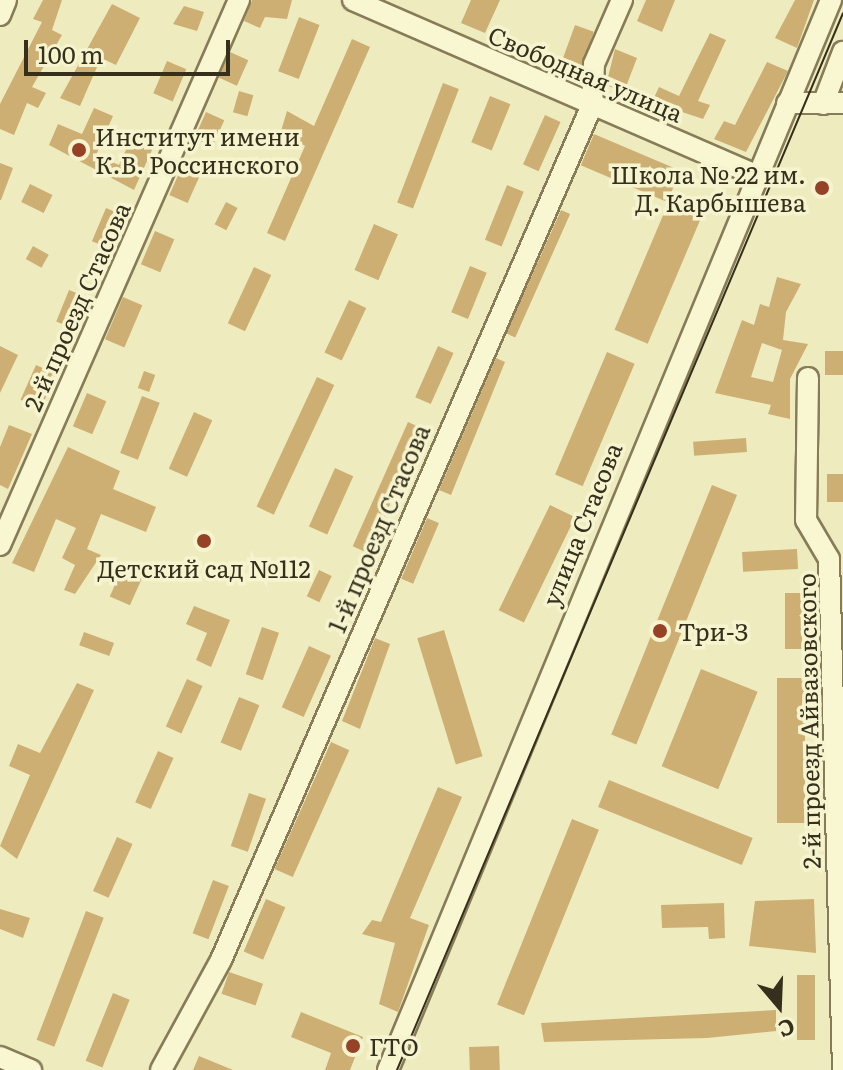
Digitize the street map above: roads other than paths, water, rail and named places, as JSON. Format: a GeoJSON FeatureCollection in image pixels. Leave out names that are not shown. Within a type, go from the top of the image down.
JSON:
{"type":"FeatureCollection","features":[{"type":"Feature","properties":{"kind":"street"},"geometry":{"type":"LineString","coordinates":[[0,15],[6,0]]}},
{"type":"Feature","properties":{"kind":"street","name":"2-й проезд Стасова"},"geometry":{"type":"LineString","coordinates":[[0,545],[239,0]]}},
{"type":"Feature","properties":{"kind":"street","name":"Свободная улица"},"geometry":{"type":"LineString","coordinates":[[353,0],[756,175]]}},
{"type":"Feature","properties":{"kind":"street","name":"1-й проезд Стасова"},"geometry":{"type":"LineString","coordinates":[[161,1070],[221,960],[592,105],[594,64],[622,0]]}},
{"type":"Feature","properties":{"kind":"street","name":"улица Стасова"},"geometry":{"type":"LineString","coordinates":[[388,1070],[831,0]]}},
{"type":"Feature","properties":{"kind":"street"},"geometry":{"type":"LineString","coordinates":[[787,103],[833,103],[843,52]]}},
{"type":"Feature","properties":{"kind":"street","name":"2-й проезд Айвазовского"},"geometry":{"type":"LineString","coordinates":[[808,378],[806,520],[829,559],[843,1070]]}},
{"type":"Feature","properties":{"kind":"street"},"geometry":{"type":"LineString","coordinates":[[0,1057],[31,1070]]}},
{"type":"Feature","properties":{"kind":"tram line"},"geometry":{"type":"LineString","coordinates":[[397,1070],[843,13]]}},
{"type":"Feature","properties":{"kind":"place","name":"Институт имени К.В. Россинского"},"geometry":{"type":"Point","coordinates":[79,150]}},
{"type":"Feature","properties":{"kind":"place","name":"Школа № 22 им. Д. Карбышева"},"geometry":{"type":"Point","coordinates":[822,188]}},
{"type":"Feature","properties":{"kind":"place","name":"Детский сад №112"},"geometry":{"type":"Point","coordinates":[204,541]}},
{"type":"Feature","properties":{"kind":"place","name":"Три-З"},"geometry":{"type":"Point","coordinates":[660,631]}},
{"type":"Feature","properties":{"kind":"place","name":"ГТО"},"geometry":{"type":"Point","coordinates":[353,1046]}}]}
